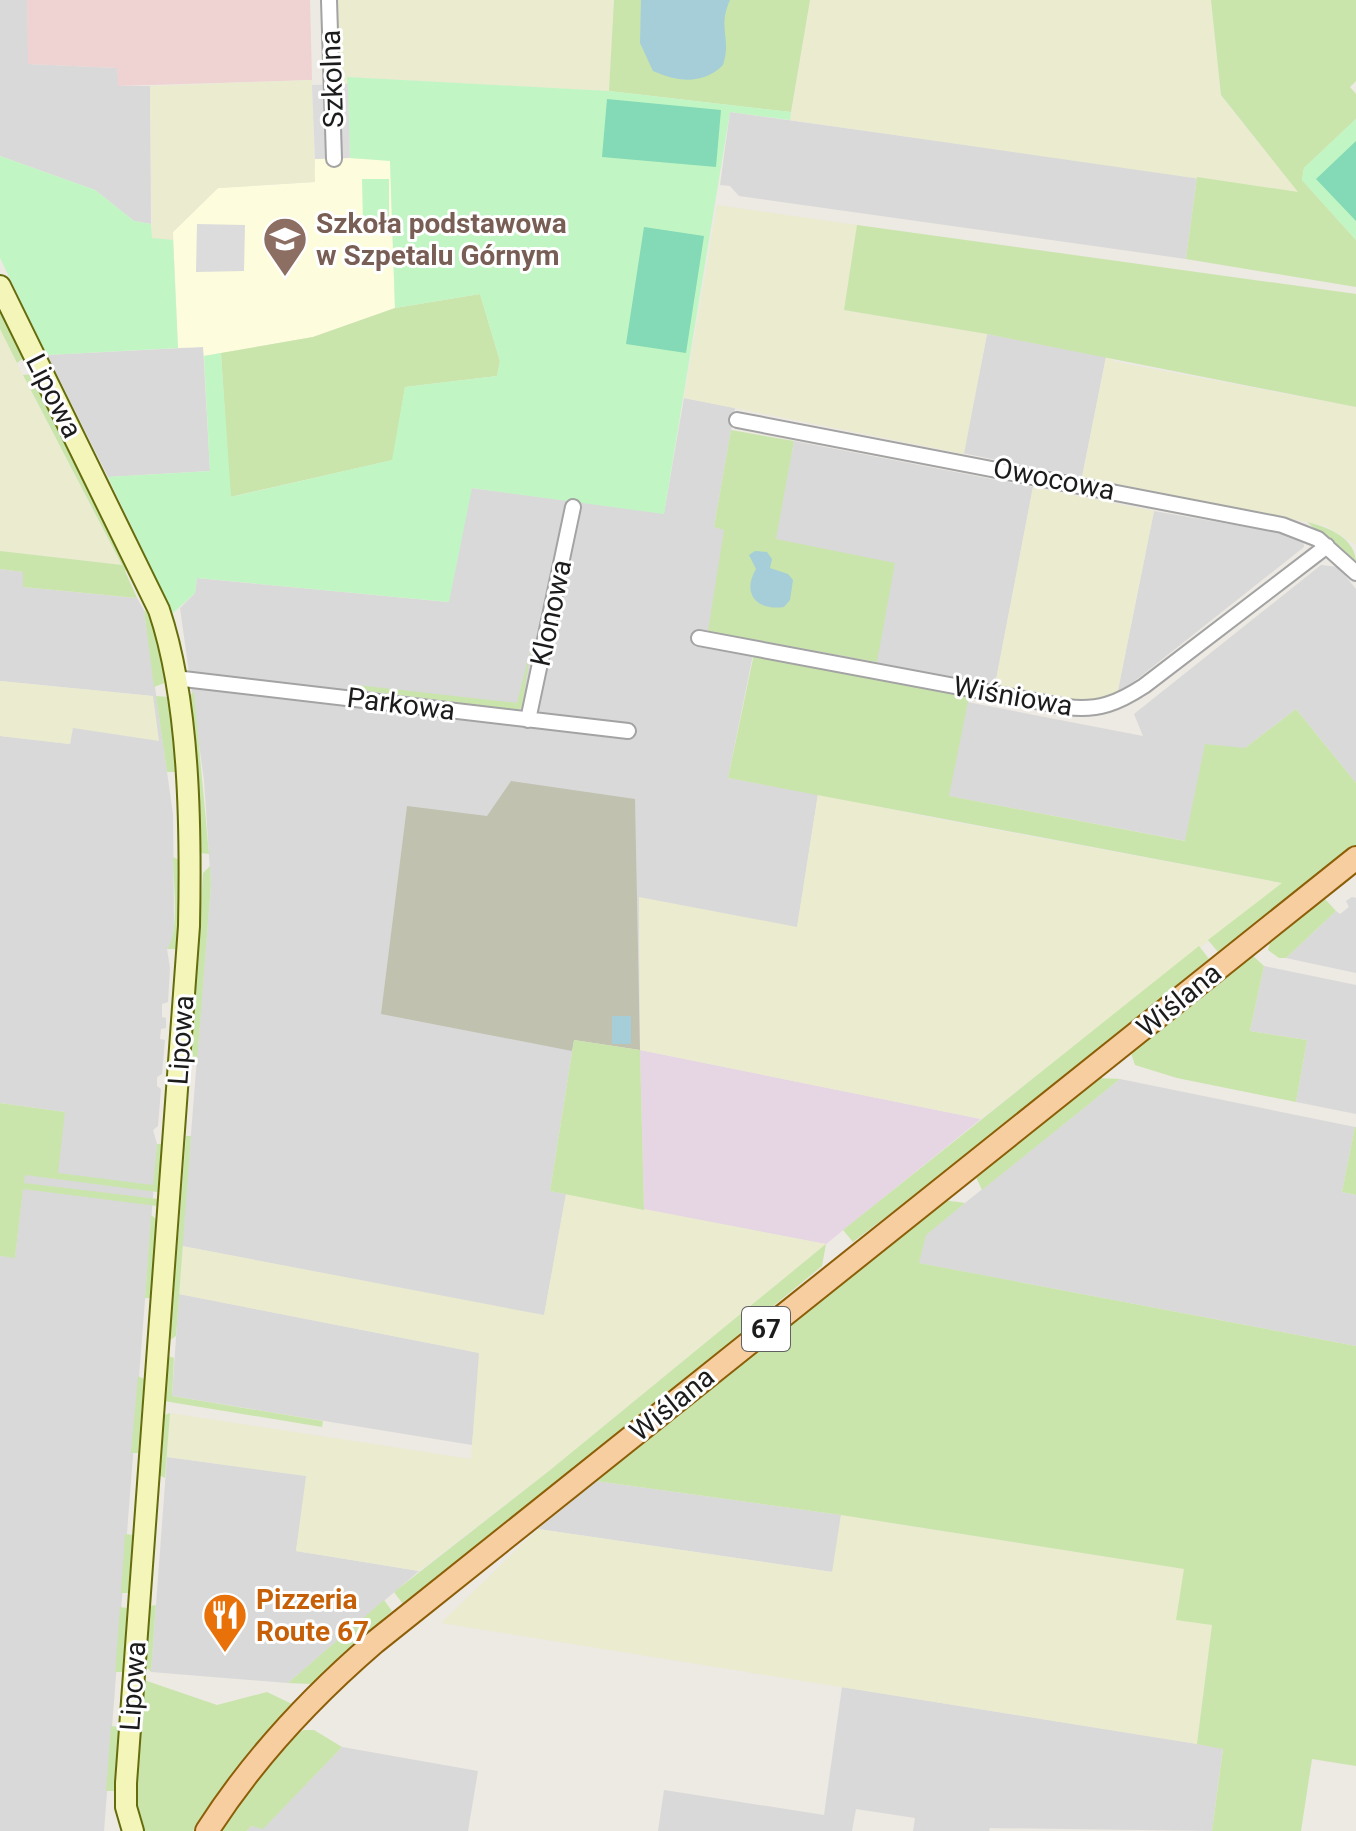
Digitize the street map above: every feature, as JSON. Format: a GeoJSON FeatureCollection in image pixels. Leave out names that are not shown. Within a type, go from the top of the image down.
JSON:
{"type":"FeatureCollection","features":[{"type":"Feature","properties":{"kind":"main road","name":"Wiślana"},"geometry":{"type":"LineString","coordinates":[[207,1831],[249,1771],[287,1725],[375,1642],[1356,858]]}},
{"type":"Feature","properties":{"kind":"street","name":"Szkolna"},"geometry":{"type":"LineString","coordinates":[[329,0],[334,159]]}},
{"type":"Feature","properties":{"kind":"street","name":"Lipowa"},"geometry":{"type":"LineString","coordinates":[[0,286],[139,563],[166,629],[175,678],[187,810],[189,926],[126,1783],[126,1807],[133,1831]]}},
{"type":"Feature","properties":{"kind":"street","name":"Owocowa"},"geometry":{"type":"LineString","coordinates":[[737,420],[966,461],[1282,525],[1327,546],[1356,573]]}},
{"type":"Feature","properties":{"kind":"street","name":"Klonowa"},"geometry":{"type":"LineString","coordinates":[[528,720],[573,507]]}},
{"type":"Feature","properties":{"kind":"street","name":"Wiśniowa"},"geometry":{"type":"LineString","coordinates":[[699,638],[1067,707],[1097,708],[1123,700],[1144,686],[1327,546]]}},
{"type":"Feature","properties":{"kind":"street","name":"Parkowa"},"geometry":{"type":"LineString","coordinates":[[175,678],[628,731]]}},
{"type":"Feature","properties":{"kind":"shaded area"},"geometry":{"type":"Polygon","coordinates":[[[0,0],[27,0],[29,64],[117,68],[119,86],[150,86],[151,224],[134,221],[95,190],[0,156],[0,0]]]}},
{"type":"Feature","properties":{"kind":"shaded area"},"geometry":{"type":"Polygon","coordinates":[[[27,0],[310,0],[312,80],[118,86],[117,68],[28,64],[27,0]]]}},
{"type":"Feature","properties":{"kind":"shaded area"},"geometry":{"type":"Polygon","coordinates":[[[337,0],[614,0],[609,91],[348,77],[348,84],[339,84],[337,0]]]}},
{"type":"Feature","properties":{"kind":"shaded area"},"geometry":{"type":"Polygon","coordinates":[[[810,0],[1211,0],[1221,96],[1299,193],[790,120],[810,0]]]}},
{"type":"Feature","properties":{"kind":"shaded area"},"geometry":{"type":"Polygon","coordinates":[[[312,80],[315,182],[218,188],[173,232],[173,240],[152,238],[150,86],[312,80]]]}},
{"type":"Feature","properties":{"kind":"shaded area"},"geometry":{"type":"Polygon","coordinates":[[[348,84],[350,158],[315,159],[312,85],[348,84]]]}},
{"type":"Feature","properties":{"kind":"shaded area"},"geometry":{"type":"Polygon","coordinates":[[[730,112],[1197,177],[1186,259],[739,196],[730,186],[720,185],[730,112]]]}},
{"type":"Feature","properties":{"kind":"shaded area","name":"Szkoła podstawowa w Szpetalu Górnym"},"geometry":{"type":"Polygon","coordinates":[[[315,159],[390,160],[395,308],[313,337],[204,356],[203,347],[178,348],[173,232],[218,188],[314,182],[315,159]]]}},
{"type":"Feature","properties":{"kind":"shaded area"},"geometry":{"type":"Polygon","coordinates":[[[717,205],[857,225],[844,310],[987,334],[964,454],[684,398],[717,205]]]}},
{"type":"Feature","properties":{"kind":"shaded area"},"geometry":{"type":"Polygon","coordinates":[[[197,224],[245,225],[244,271],[196,272],[197,224]]]}},
{"type":"Feature","properties":{"kind":"shaded area"},"geometry":{"type":"Polygon","coordinates":[[[0,329],[36,401],[122,565],[0,551],[0,329]]]}},
{"type":"Feature","properties":{"kind":"shaded area"},"geometry":{"type":"Polygon","coordinates":[[[987,334],[1106,357],[1082,477],[887,438],[898,362],[979,375],[987,334]]]}},
{"type":"Feature","properties":{"kind":"shaded area"},"geometry":{"type":"Polygon","coordinates":[[[203,347],[210,471],[108,477],[47,355],[203,347]]]}},
{"type":"Feature","properties":{"kind":"shaded area"},"geometry":{"type":"Polygon","coordinates":[[[1106,357],[1116,362],[1356,407],[1356,545],[1326,526],[1082,477],[1106,357]]]}},
{"type":"Feature","properties":{"kind":"shaded area"},"geometry":{"type":"Polygon","coordinates":[[[684,398],[735,408],[714,527],[775,539],[794,441],[1033,487],[995,685],[756,640],[728,778],[818,794],[797,928],[639,898],[640,1050],[574,1040],[550,1191],[566,1194],[544,1316],[182,1246],[211,884],[204,780],[180,608],[195,593],[197,578],[448,602],[471,488],[664,513],[684,398]]]}},
{"type":"Feature","properties":{"kind":"shaded area"},"geometry":{"type":"Polygon","coordinates":[[[1033,487],[1154,511],[1117,695],[1092,702],[995,685],[1033,487]]]}},
{"type":"Feature","properties":{"kind":"shaded area"},"geometry":{"type":"Polygon","coordinates":[[[1154,511],[1303,537],[1304,547],[1117,695],[1154,511]]]}},
{"type":"Feature","properties":{"kind":"shaded area"},"geometry":{"type":"Polygon","coordinates":[[[1321,565],[1338,567],[1356,589],[1356,783],[1296,709],[1245,748],[1186,841],[948,796],[967,702],[1143,736],[1134,714],[1321,565]]]}},
{"type":"Feature","properties":{"kind":"shaded area"},"geometry":{"type":"Polygon","coordinates":[[[0,569],[23,572],[23,587],[137,598],[144,610],[173,814],[174,927],[172,943],[167,949],[170,968],[168,1002],[162,1004],[166,1028],[161,1029],[160,1039],[165,1040],[162,1074],[157,1077],[157,1086],[161,1089],[158,1126],[153,1130],[157,1144],[104,1831],[0,1831],[0,1256],[15,1257],[25,1169],[65,1112],[0,1103],[0,736],[70,744],[72,727],[158,740],[152,696],[0,681],[0,569]]]}},
{"type":"Feature","properties":{"kind":"shaded area"},"geometry":{"type":"Polygon","coordinates":[[[0,681],[153,696],[159,741],[73,728],[70,744],[0,736],[0,681]]]}},
{"type":"Feature","properties":{"kind":"shaded area"},"geometry":{"type":"Polygon","coordinates":[[[511,781],[635,799],[640,1050],[574,1040],[572,1051],[381,1014],[407,806],[487,816],[511,781]]]}},
{"type":"Feature","properties":{"kind":"shaded area"},"geometry":{"type":"Polygon","coordinates":[[[818,794],[1283,883],[981,1119],[640,1050],[639,897],[797,927],[818,794]]]}},
{"type":"Feature","properties":{"kind":"shaded area"},"geometry":{"type":"Polygon","coordinates":[[[1356,898],[1356,973],[1286,958],[1336,911],[1340,914],[1349,907],[1346,901],[1356,898]]]}},
{"type":"Feature","properties":{"kind":"shaded area"},"geometry":{"type":"Polygon","coordinates":[[[1264,966],[1356,985],[1356,1114],[1296,1102],[1307,1040],[1250,1031],[1264,966]]]}},
{"type":"Feature","properties":{"kind":"shaded area"},"geometry":{"type":"Polygon","coordinates":[[[640,1050],[981,1119],[826,1244],[644,1210],[640,1050]]]}},
{"type":"Feature","properties":{"kind":"shaded area"},"geometry":{"type":"Polygon","coordinates":[[[1120,1079],[1355,1127],[1342,1192],[1356,1195],[1356,1346],[918,1263],[925,1235],[1120,1079]]]}},
{"type":"Feature","properties":{"kind":"shaded area"},"geometry":{"type":"Polygon","coordinates":[[[566,1194],[826,1244],[549,1471],[419,1571],[296,1551],[306,1476],[167,1457],[170,1413],[471,1459],[479,1353],[179,1294],[182,1246],[544,1315],[566,1194]]]}},
{"type":"Feature","properties":{"kind":"shaded area"},"geometry":{"type":"Polygon","coordinates":[[[179,1294],[480,1353],[472,1445],[172,1396],[179,1294]]]}},
{"type":"Feature","properties":{"kind":"shaded area"},"geometry":{"type":"Polygon","coordinates":[[[167,1457],[307,1476],[296,1551],[419,1571],[288,1683],[151,1672],[167,1457]]]}},
{"type":"Feature","properties":{"kind":"shaded area"},"geometry":{"type":"Polygon","coordinates":[[[596,1481],[841,1515],[833,1572],[538,1529],[596,1481]]]}},
{"type":"Feature","properties":{"kind":"shaded area"},"geometry":{"type":"Polygon","coordinates":[[[841,1515],[1185,1569],[1212,1625],[1197,1744],[441,1623],[538,1529],[832,1572],[841,1515]]]}},
{"type":"Feature","properties":{"kind":"shaded area"},"geometry":{"type":"Polygon","coordinates":[[[842,1687],[1223,1748],[1212,1831],[990,1828],[989,1831],[913,1831],[915,1818],[856,1809],[852,1831],[658,1831],[664,1790],[824,1815],[842,1687]]]}},
{"type":"Feature","properties":{"kind":"shaded area"},"geometry":{"type":"Polygon","coordinates":[[[342,1747],[478,1771],[468,1831],[247,1831],[251,1826],[263,1828],[342,1747]]]}},
{"type":"Feature","properties":{"kind":"green space"},"geometry":{"type":"Polygon","coordinates":[[[614,0],[810,0],[791,112],[609,91],[614,0]]]}},
{"type":"Feature","properties":{"kind":"green space"},"geometry":{"type":"Polygon","coordinates":[[[1211,0],[1356,0],[1356,81],[1350,87],[1356,94],[1356,119],[1304,168],[1302,180],[1356,240],[1356,287],[1186,259],[1197,177],[1298,192],[1221,95],[1211,0]]]}},
{"type":"Feature","properties":{"kind":"green space"},"geometry":{"type":"Polygon","coordinates":[[[347,77],[609,91],[791,112],[790,120],[730,112],[664,514],[472,488],[449,602],[197,578],[195,593],[173,613],[108,477],[210,471],[204,356],[221,353],[231,497],[392,460],[405,387],[497,376],[500,361],[480,294],[395,308],[390,161],[350,158],[347,77]]]}},
{"type":"Feature","properties":{"kind":"green space"},"geometry":{"type":"Polygon","coordinates":[[[607,99],[721,110],[716,167],[602,157],[607,99]]]}},
{"type":"Feature","properties":{"kind":"green space"},"geometry":{"type":"Polygon","coordinates":[[[1356,119],[1356,240],[1302,180],[1304,168],[1356,119]]]}},
{"type":"Feature","properties":{"kind":"green space"},"geometry":{"type":"Polygon","coordinates":[[[1356,141],[1356,221],[1316,179],[1356,141]]]}},
{"type":"Feature","properties":{"kind":"green space"},"geometry":{"type":"Polygon","coordinates":[[[0,156],[95,190],[134,221],[151,224],[152,238],[173,240],[178,348],[47,355],[0,258],[0,156]]]}},
{"type":"Feature","properties":{"kind":"green space"},"geometry":{"type":"Polygon","coordinates":[[[362,179],[389,179],[389,224],[363,225],[362,179]]]}},
{"type":"Feature","properties":{"kind":"green space"},"geometry":{"type":"Polygon","coordinates":[[[857,225],[1356,294],[1356,407],[987,334],[844,310],[857,225]]]}},
{"type":"Feature","properties":{"kind":"green space"},"geometry":{"type":"Polygon","coordinates":[[[644,227],[704,236],[686,353],[626,344],[644,227]]]}},
{"type":"Feature","properties":{"kind":"green space"},"geometry":{"type":"Polygon","coordinates":[[[480,294],[500,361],[497,376],[405,387],[393,460],[230,497],[221,353],[313,337],[395,308],[480,294]]]}},
{"type":"Feature","properties":{"kind":"green space"},"geometry":{"type":"Polygon","coordinates":[[[0,309],[25,357],[17,363],[0,329],[0,309]]]}},
{"type":"Feature","properties":{"kind":"green space"},"geometry":{"type":"Polygon","coordinates":[[[33,374],[130,565],[125,571],[137,598],[23,587],[23,572],[0,569],[0,551],[122,565],[23,375],[33,374]]]}},
{"type":"Feature","properties":{"kind":"green space"},"geometry":{"type":"Polygon","coordinates":[[[731,430],[794,441],[776,539],[895,563],[877,662],[708,631],[724,530],[714,527],[731,430]]]}},
{"type":"Feature","properties":{"kind":"green space"},"geometry":{"type":"Polygon","coordinates":[[[1307,522],[1324,527],[1346,540],[1355,554],[1356,563],[1307,522]]]}},
{"type":"Feature","properties":{"kind":"green space"},"geometry":{"type":"Polygon","coordinates":[[[144,610],[155,625],[165,663],[167,682],[154,687],[144,610]]]}},
{"type":"Feature","properties":{"kind":"green space"},"geometry":{"type":"Polygon","coordinates":[[[531,648],[522,707],[517,710],[361,690],[357,685],[517,703],[531,648]]]}},
{"type":"Feature","properties":{"kind":"green space"},"geometry":{"type":"Polygon","coordinates":[[[754,654],[969,697],[949,796],[1185,841],[1205,744],[1245,748],[1296,709],[1356,783],[1356,846],[1218,952],[1208,940],[1282,883],[728,778],[754,654]]]}},
{"type":"Feature","properties":{"kind":"green space"},"geometry":{"type":"Polygon","coordinates":[[[194,692],[209,854],[200,853],[188,697],[194,692]]]}},
{"type":"Feature","properties":{"kind":"green space"},"geometry":{"type":"Polygon","coordinates":[[[156,696],[168,697],[178,772],[167,772],[156,696]]]}},
{"type":"Feature","properties":{"kind":"green space"},"geometry":{"type":"Polygon","coordinates":[[[173,857],[183,862],[178,949],[167,949],[175,919],[173,857]]]}},
{"type":"Feature","properties":{"kind":"green space"},"geometry":{"type":"Polygon","coordinates":[[[210,866],[197,1063],[191,1062],[203,873],[210,866]]]}},
{"type":"Feature","properties":{"kind":"green space"},"geometry":{"type":"Polygon","coordinates":[[[1325,899],[1336,911],[1286,958],[1279,958],[1268,950],[1270,943],[1325,899]]]}},
{"type":"Feature","properties":{"kind":"green space"},"geometry":{"type":"Polygon","coordinates":[[[1199,946],[1209,959],[967,1155],[853,1242],[843,1230],[1199,946]]]}},
{"type":"Feature","properties":{"kind":"green space"},"geometry":{"type":"Polygon","coordinates":[[[1251,954],[1264,966],[1250,1031],[1307,1040],[1296,1102],[1177,1078],[1135,1065],[1130,1050],[1251,954]]]}},
{"type":"Feature","properties":{"kind":"green space"},"geometry":{"type":"Polygon","coordinates":[[[574,1040],[640,1050],[644,1210],[550,1191],[574,1040]]]}},
{"type":"Feature","properties":{"kind":"green space"},"geometry":{"type":"Polygon","coordinates":[[[1098,1078],[1120,1079],[982,1190],[975,1175],[1098,1078]]]}},
{"type":"Feature","properties":{"kind":"green space"},"geometry":{"type":"Polygon","coordinates":[[[0,1103],[65,1112],[58,1173],[153,1185],[157,1144],[165,1144],[163,1185],[157,1192],[25,1175],[24,1183],[158,1199],[157,1206],[23,1189],[15,1258],[0,1256],[0,1103]]]}},
{"type":"Feature","properties":{"kind":"green space"},"geometry":{"type":"Polygon","coordinates":[[[1356,1127],[1356,1195],[1342,1192],[1356,1127]]]}},
{"type":"Feature","properties":{"kind":"green space"},"geometry":{"type":"Polygon","coordinates":[[[186,1136],[191,1136],[176,1336],[170,1340],[186,1136]]]}},
{"type":"Feature","properties":{"kind":"green space"},"geometry":{"type":"Polygon","coordinates":[[[943,1200],[965,1203],[926,1235],[919,1263],[1356,1346],[1356,1766],[1312,1759],[1301,1831],[1212,1831],[1223,1749],[1197,1744],[1212,1625],[1176,1620],[1184,1569],[841,1515],[596,1481],[943,1200]]]}},
{"type":"Feature","properties":{"kind":"green space"},"geometry":{"type":"Polygon","coordinates":[[[151,1215],[160,1222],[154,1298],[145,1298],[151,1215]]]}},
{"type":"Feature","properties":{"kind":"green space"},"geometry":{"type":"Polygon","coordinates":[[[826,1244],[822,1266],[539,1500],[403,1604],[394,1592],[549,1471],[826,1244]]]}},
{"type":"Feature","properties":{"kind":"green space"},"geometry":{"type":"Polygon","coordinates":[[[168,1356],[174,1358],[172,1396],[323,1421],[322,1427],[164,1401],[168,1356]]]}},
{"type":"Feature","properties":{"kind":"green space"},"geometry":{"type":"Polygon","coordinates":[[[138,1376],[144,1379],[138,1453],[131,1453],[138,1376]]]}},
{"type":"Feature","properties":{"kind":"green space"},"geometry":{"type":"Polygon","coordinates":[[[170,1413],[165,1478],[155,1473],[162,1416],[170,1413]]]}},
{"type":"Feature","properties":{"kind":"green space"},"geometry":{"type":"Polygon","coordinates":[[[125,1534],[133,1535],[128,1593],[121,1593],[125,1534]]]}},
{"type":"Feature","properties":{"kind":"green space"},"geometry":{"type":"Polygon","coordinates":[[[384,1600],[392,1611],[311,1684],[288,1683],[384,1600]]]}},
{"type":"Feature","properties":{"kind":"green space"},"geometry":{"type":"Polygon","coordinates":[[[156,1605],[151,1672],[143,1663],[145,1607],[156,1605]]]}},
{"type":"Feature","properties":{"kind":"green space"},"geometry":{"type":"Polygon","coordinates":[[[120,1607],[127,1608],[123,1672],[115,1672],[120,1607]]]}},
{"type":"Feature","properties":{"kind":"green space"},"geometry":{"type":"Polygon","coordinates":[[[144,1680],[217,1705],[267,1692],[292,1704],[236,1770],[193,1831],[140,1831],[136,1821],[135,1783],[144,1680]]]}},
{"type":"Feature","properties":{"kind":"green space"},"geometry":{"type":"Polygon","coordinates":[[[111,1726],[119,1727],[114,1791],[106,1791],[111,1726]]]}},
{"type":"Feature","properties":{"kind":"green space"},"geometry":{"type":"Polygon","coordinates":[[[304,1730],[314,1730],[342,1747],[263,1829],[251,1826],[247,1831],[218,1831],[285,1740],[304,1730]]]}},
{"type":"Feature","properties":{"kind":"water"},"geometry":{"type":"Polygon","coordinates":[[[641,0],[730,0],[724,26],[726,48],[723,65],[707,76],[690,80],[671,78],[653,71],[640,43],[641,0]]]}},
{"type":"Feature","properties":{"kind":"water"},"geometry":{"type":"Polygon","coordinates":[[[755,551],[767,552],[772,559],[770,568],[788,574],[793,580],[790,600],[784,607],[765,606],[754,598],[750,585],[756,569],[749,555],[755,551]]]}},
{"type":"Feature","properties":{"kind":"water"},"geometry":{"type":"Polygon","coordinates":[[[612,1016],[631,1016],[631,1044],[612,1044],[612,1016]]]}},
{"type":"Feature","properties":{"kind":"place","name":"Szkoła podstawowa w Szpetalu Górnym"},"geometry":{"type":"Point","coordinates":[285,278]}},
{"type":"Feature","properties":{"kind":"place","name":"Pizzeria Route 67"},"geometry":{"type":"Point","coordinates":[225,1654]}}]}
